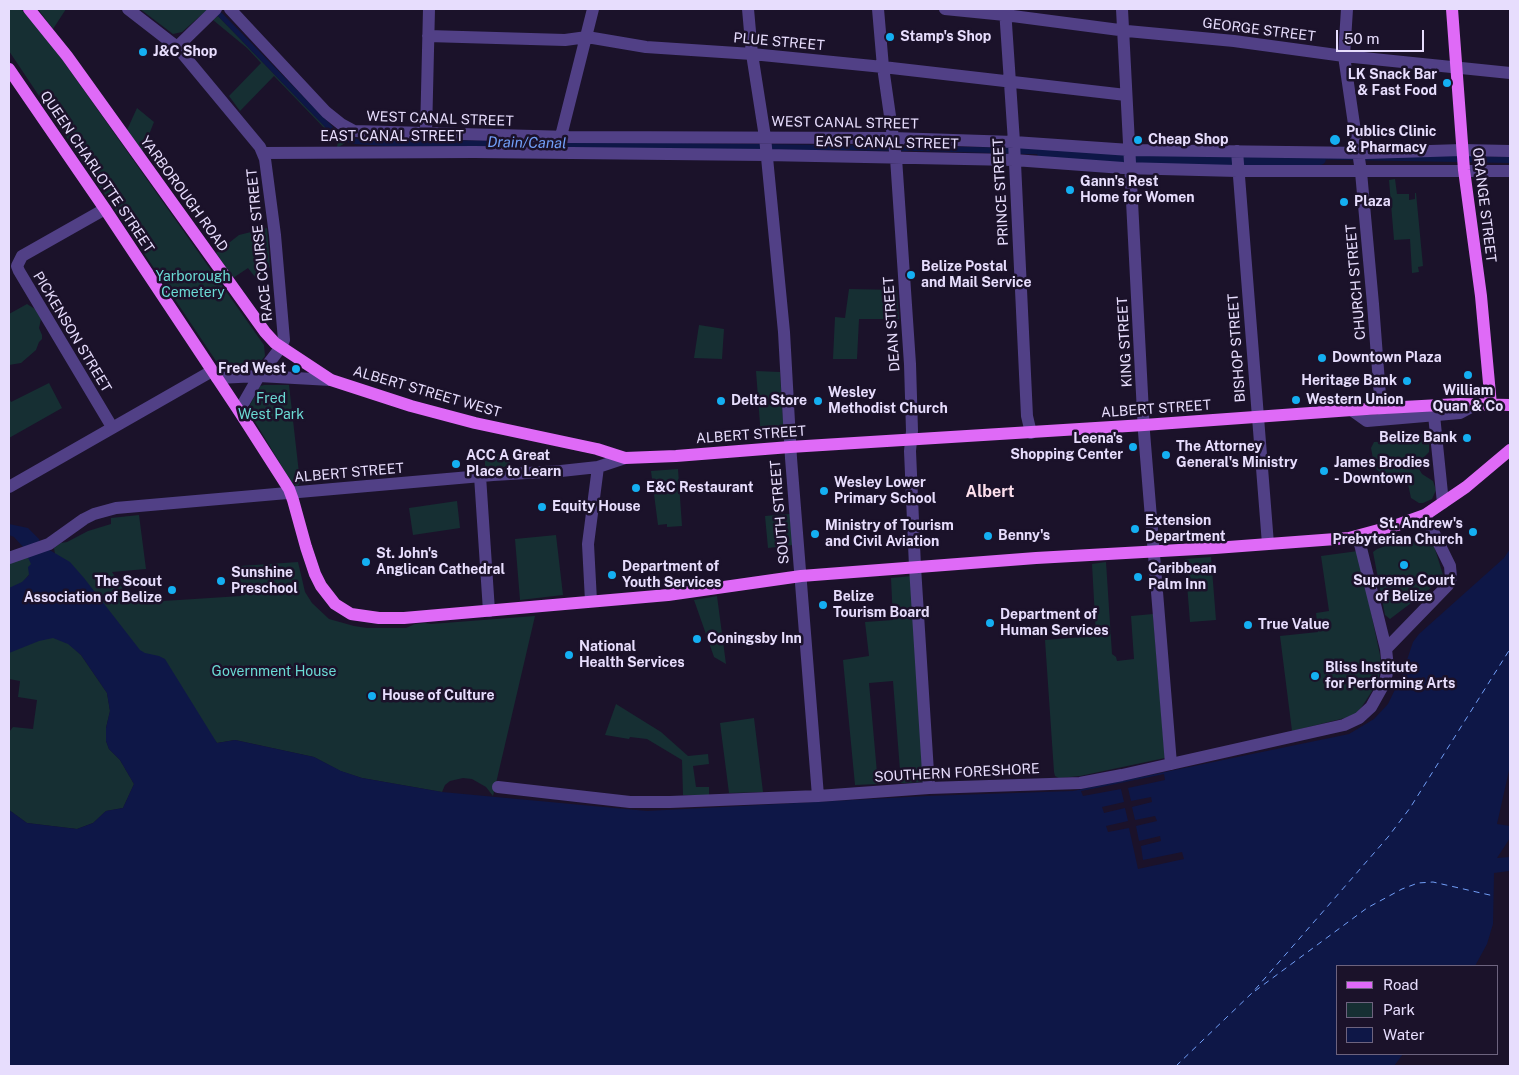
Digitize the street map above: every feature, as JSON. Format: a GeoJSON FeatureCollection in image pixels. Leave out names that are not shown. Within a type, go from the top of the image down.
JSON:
{"type":"FeatureCollection","features":[{"type":"Feature","properties":{"kind":"main road","name":"YARBOROUGH ROAD"},"geometry":{"type":"LineString","coordinates":[[29,9],[67,56],[265,332],[274,343],[331,380]]}},
{"type":"Feature","properties":{"kind":"main road","name":"ORANGE STREET"},"geometry":{"type":"LineString","coordinates":[[1452,9],[1453,39],[1458,68],[1463,159],[1481,296],[1491,405]]}},
{"type":"Feature","properties":{"kind":"main road","name":"QUEEN CHARLOTTE STREET"},"geometry":{"type":"LineString","coordinates":[[9,69],[105,209],[239,411],[291,494],[315,574],[328,596],[343,610],[361,616],[392,618],[490,611],[668,594],[801,576],[1036,558],[1268,544],[1358,536],[1407,522],[1424,515],[1466,487],[1510,450]]}},
{"type":"Feature","properties":{"kind":"main road","name":"ALBERT STREET WEST"},"geometry":{"type":"LineString","coordinates":[[331,380],[411,406],[475,423],[597,449],[625,458]]}},
{"type":"Feature","properties":{"kind":"main road","name":"ALBERT STREET"},"geometry":{"type":"LineString","coordinates":[[625,458],[1459,404],[1510,405]]}},
{"type":"Feature","properties":{"kind":"street","name":"RACE COURSE STREET"},"geometry":{"type":"LineString","coordinates":[[128,9],[177,47],[263,153],[268,172],[283,319],[284,335],[281,347]]}},
{"type":"Feature","properties":{"kind":"street","name":"WEST CANAL STREET"},"geometry":{"type":"LineString","coordinates":[[230,9],[326,112],[341,124],[354,131],[426,134],[559,145],[894,148],[1014,151],[1131,159],[1237,161],[1359,162],[1463,159],[1510,151]]}},
{"type":"Feature","properties":{"kind":"street"},"geometry":{"type":"LineString","coordinates":[[426,134],[429,9]]}},
{"type":"Feature","properties":{"kind":"street"},"geometry":{"type":"LineString","coordinates":[[559,145],[593,9]]}},
{"type":"Feature","properties":{"kind":"street","name":"SOUTH STREET"},"geometry":{"type":"LineString","coordinates":[[748,9],[752,54],[765,146],[784,332],[790,447],[818,796]]}},
{"type":"Feature","properties":{"kind":"street","name":"DEAN STREET"},"geometry":{"type":"LineString","coordinates":[[878,9],[883,67],[894,148],[910,364],[915,568],[929,788]]}},
{"type":"Feature","properties":{"kind":"street","name":"GEORGE STREET"},"geometry":{"type":"LineString","coordinates":[[945,9],[1005,12],[1123,30],[1234,41],[1344,56],[1510,72]]}},
{"type":"Feature","properties":{"kind":"street","name":"KING STREET"},"geometry":{"type":"LineString","coordinates":[[1122,9],[1144,425],[1171,764]]}},
{"type":"Feature","properties":{"kind":"street","name":"CHURCH STREET"},"geometry":{"type":"LineString","coordinates":[[1346,9],[1344,56],[1359,162],[1381,409]]}},
{"type":"Feature","properties":{"kind":"street"},"geometry":{"type":"LineString","coordinates":[[177,47],[214,11]]}},
{"type":"Feature","properties":{"kind":"street","name":"PRINCE STREET"},"geometry":{"type":"LineString","coordinates":[[1005,12],[1027,416],[1031,433]]}},
{"type":"Feature","properties":{"kind":"street","name":"PLUE STREET"},"geometry":{"type":"LineString","coordinates":[[428,36],[565,40],[587,37],[646,47],[752,54],[883,67],[1126,96]]}},
{"type":"Feature","properties":{"kind":"street","name":"EAST CANAL STREET"},"geometry":{"type":"LineString","coordinates":[[263,153],[559,145],[765,146],[1014,151],[1131,159],[1237,161],[1359,162],[1463,159],[1510,171]]}},
{"type":"Feature","properties":{"kind":"street","name":"BISHOP STREET"},"geometry":{"type":"LineString","coordinates":[[1237,161],[1268,544]]}},
{"type":"Feature","properties":{"kind":"street","name":"PICKENSON STREET"},"geometry":{"type":"LineString","coordinates":[[105,209],[22,256],[17,266],[112,427]]}},
{"type":"Feature","properties":{"kind":"street"},"geometry":{"type":"LineString","coordinates":[[239,411],[259,376],[281,347]]}},
{"type":"Feature","properties":{"kind":"street","name":"ALBERT STREET WEST"},"geometry":{"type":"LineString","coordinates":[[9,487],[112,427],[214,375],[331,380]]}},
{"type":"Feature","properties":{"kind":"street"},"geometry":{"type":"LineString","coordinates":[[1354,411],[1367,421],[1460,413],[1475,405]]}},
{"type":"Feature","properties":{"kind":"street"},"geometry":{"type":"LineString","coordinates":[[1434,415],[1443,503]]}},
{"type":"Feature","properties":{"kind":"street","name":"ALBERT STREET"},"geometry":{"type":"LineString","coordinates":[[15,556],[46,545],[84,518],[105,510],[480,476],[550,472],[598,466],[625,458]]}},
{"type":"Feature","properties":{"kind":"street"},"geometry":{"type":"LineString","coordinates":[[591,601],[588,544],[598,466]]}},
{"type":"Feature","properties":{"kind":"street"},"geometry":{"type":"LineString","coordinates":[[480,476],[490,611]]}},
{"type":"Feature","properties":{"kind":"street"},"geometry":{"type":"LineString","coordinates":[[1386,649],[1450,580],[1452,575],[1450,566],[1424,515]]}},
{"type":"Feature","properties":{"kind":"street"},"geometry":{"type":"LineString","coordinates":[[1358,536],[1386,649]]}},
{"type":"Feature","properties":{"kind":"street","name":"SOUTHERN FORESHORE"},"geometry":{"type":"LineString","coordinates":[[498,787],[622,801],[650,802],[818,796],[929,788],[1089,782],[1351,722],[1359,718],[1371,707],[1382,690],[1387,676],[1388,661],[1386,649]]}},
{"type":"Feature","properties":{"kind":"green space","name":"Yarborough Cemetery"},"geometry":{"type":"Polygon","coordinates":[[[9,9],[21,9],[47,38],[264,345],[265,356],[257,366],[229,367],[216,361],[9,51],[9,9]]]}},
{"type":"Feature","properties":{"kind":"green space"},"geometry":{"type":"Polygon","coordinates":[[[38,9],[66,9],[53,29],[38,9]]]}},
{"type":"Feature","properties":{"kind":"green space"},"geometry":{"type":"Polygon","coordinates":[[[140,9],[208,9],[182,32],[173,34],[140,9]]]}},
{"type":"Feature","properties":{"kind":"green space"},"geometry":{"type":"Polygon","coordinates":[[[218,16],[328,130],[347,142],[337,148],[338,139],[328,132],[274,76],[240,111],[229,96],[261,63],[247,48],[213,20],[218,16]]]}},
{"type":"Feature","properties":{"kind":"green space"},"geometry":{"type":"Polygon","coordinates":[[[137,108],[154,122],[142,152],[127,130],[137,108]]]}},
{"type":"Feature","properties":{"kind":"green space"},"geometry":{"type":"Polygon","coordinates":[[[1395,179],[1397,194],[1409,194],[1409,200],[1415,199],[1416,193],[1423,266],[1418,267],[1419,272],[1412,273],[1410,239],[1394,240],[1389,180],[1395,179]]]}},
{"type":"Feature","properties":{"kind":"green space"},"geometry":{"type":"Polygon","coordinates":[[[267,228],[270,267],[255,277],[248,268],[233,278],[216,253],[239,235],[267,228]]]}},
{"type":"Feature","properties":{"kind":"green space"},"geometry":{"type":"Polygon","coordinates":[[[849,289],[897,290],[899,319],[859,319],[857,359],[833,359],[835,317],[845,318],[849,289]]]}},
{"type":"Feature","properties":{"kind":"green space"},"geometry":{"type":"Polygon","coordinates":[[[27,304],[35,309],[41,319],[39,328],[42,339],[36,350],[21,363],[9,365],[9,314],[27,304]]]}},
{"type":"Feature","properties":{"kind":"green space"},"geometry":{"type":"Polygon","coordinates":[[[699,325],[724,329],[722,359],[694,358],[699,325]]]}},
{"type":"Feature","properties":{"kind":"green space"},"geometry":{"type":"Polygon","coordinates":[[[756,371],[780,372],[784,436],[761,437],[756,371]]]}},
{"type":"Feature","properties":{"kind":"green space"},"geometry":{"type":"Polygon","coordinates":[[[49,383],[62,408],[9,438],[9,398],[11,402],[49,383]]]}},
{"type":"Feature","properties":{"kind":"green space","name":"Fred West Park"},"geometry":{"type":"Polygon","coordinates":[[[289,385],[300,482],[298,486],[293,485],[251,415],[250,405],[260,386],[289,385]]]}},
{"type":"Feature","properties":{"kind":"green space"},"geometry":{"type":"Polygon","coordinates":[[[1411,433],[1424,435],[1429,443],[1429,452],[1420,461],[1419,469],[1422,474],[1433,481],[1436,490],[1432,499],[1423,503],[1419,503],[1411,498],[1408,484],[1404,478],[1400,476],[1387,477],[1377,470],[1371,448],[1374,442],[1398,441],[1411,433]]]}},
{"type":"Feature","properties":{"kind":"green space"},"geometry":{"type":"Polygon","coordinates":[[[485,454],[510,455],[510,467],[485,467],[485,454]]]}},
{"type":"Feature","properties":{"kind":"green space"},"geometry":{"type":"Polygon","coordinates":[[[678,469],[682,526],[667,527],[667,524],[658,525],[651,471],[678,469]]]}},
{"type":"Feature","properties":{"kind":"green space"},"geometry":{"type":"Polygon","coordinates":[[[457,501],[460,528],[413,535],[409,508],[457,501]]]}},
{"type":"Feature","properties":{"kind":"green space"},"geometry":{"type":"Polygon","coordinates":[[[790,514],[793,545],[768,548],[765,516],[790,514]]]}},
{"type":"Feature","properties":{"kind":"green space","name":"Government House"},"geometry":{"type":"Polygon","coordinates":[[[139,515],[146,569],[112,572],[132,603],[241,596],[240,566],[298,562],[305,592],[312,603],[329,619],[354,626],[406,628],[415,624],[425,623],[535,616],[493,796],[486,787],[472,779],[463,778],[450,781],[445,785],[442,792],[362,778],[340,771],[314,757],[235,740],[217,743],[149,667],[55,554],[54,548],[61,543],[67,542],[88,531],[111,524],[111,518],[139,515]]]}},
{"type":"Feature","properties":{"kind":"green space"},"geometry":{"type":"Polygon","coordinates":[[[1428,532],[1431,536],[1444,578],[1390,619],[1385,615],[1373,552],[1428,532]]]}},
{"type":"Feature","properties":{"kind":"green space"},"geometry":{"type":"Polygon","coordinates":[[[556,535],[563,595],[520,600],[515,539],[556,535]]]}},
{"type":"Feature","properties":{"kind":"green space"},"geometry":{"type":"Polygon","coordinates":[[[1358,551],[1380,655],[1381,664],[1378,682],[1355,714],[1292,731],[1280,636],[1318,632],[1316,613],[1329,611],[1321,556],[1358,551]]]}},
{"type":"Feature","properties":{"kind":"green space"},"geometry":{"type":"Polygon","coordinates":[[[26,556],[39,563],[9,598],[9,561],[26,556]]]}},
{"type":"Feature","properties":{"kind":"green space"},"geometry":{"type":"Polygon","coordinates":[[[1211,557],[1216,620],[1190,622],[1185,559],[1211,557]]]}},
{"type":"Feature","properties":{"kind":"green space"},"geometry":{"type":"Polygon","coordinates":[[[1106,562],[1112,654],[1116,657],[1117,661],[1134,659],[1131,616],[1153,614],[1165,758],[1080,776],[1059,778],[1055,776],[1054,772],[1045,640],[1096,636],[1092,564],[1106,562]]]}},
{"type":"Feature","properties":{"kind":"green space"},"geometry":{"type":"Polygon","coordinates":[[[912,576],[925,782],[901,783],[893,681],[869,683],[878,784],[855,785],[843,660],[869,656],[865,622],[893,620],[891,578],[912,576]]]}},
{"type":"Feature","properties":{"kind":"green space"},"geometry":{"type":"Polygon","coordinates":[[[717,596],[726,664],[714,657],[694,600],[717,596]]]}},
{"type":"Feature","properties":{"kind":"green space"},"geometry":{"type":"Polygon","coordinates":[[[35,613],[81,655],[107,693],[110,711],[106,728],[106,741],[109,749],[120,760],[134,784],[123,808],[106,811],[93,823],[77,829],[27,823],[9,810],[9,732],[13,727],[33,729],[37,700],[18,697],[20,681],[9,679],[9,628],[35,613]]]}},
{"type":"Feature","properties":{"kind":"green space"},"geometry":{"type":"Polygon","coordinates":[[[616,704],[661,732],[688,756],[708,754],[709,764],[693,766],[696,787],[709,787],[709,795],[683,795],[682,760],[647,739],[630,737],[629,739],[605,735],[616,704]]]}},
{"type":"Feature","properties":{"kind":"green space"},"geometry":{"type":"Polygon","coordinates":[[[754,718],[763,792],[729,793],[720,723],[754,718]]]}},
{"type":"Feature","properties":{"kind":"water","name":"Drain/Canal"},"geometry":{"type":"Polygon","coordinates":[[[209,9],[217,9],[223,14],[336,130],[357,139],[1479,156],[1510,157],[1510,163],[919,151],[385,146],[355,144],[347,142],[328,130],[219,17],[209,9]]]}},
{"type":"Feature","properties":{"kind":"water"},"geometry":{"type":"Polygon","coordinates":[[[9,524],[28,528],[39,539],[41,545],[70,562],[140,650],[165,659],[217,743],[235,740],[314,757],[341,771],[362,778],[442,792],[647,811],[927,796],[1073,791],[1349,734],[1374,719],[1388,704],[1402,675],[1413,642],[1419,634],[1504,558],[1510,549],[1510,766],[1497,824],[1510,826],[1510,838],[1497,858],[1510,857],[1510,867],[1509,871],[1494,873],[1493,924],[1487,944],[1476,965],[1336,965],[1336,1055],[1402,1055],[1394,1066],[9,1066],[9,810],[27,823],[77,829],[93,823],[106,811],[123,808],[134,784],[120,760],[109,749],[106,741],[106,728],[110,711],[107,693],[81,655],[68,644],[53,638],[39,641],[9,653],[9,588],[22,582],[29,575],[28,567],[31,564],[23,547],[14,537],[9,535],[9,524]]]}},
{"type":"Feature","properties":{"kind":"pier"},"geometry":{"type":"Polygon","coordinates":[[[1164,774],[1165,780],[1128,788],[1131,801],[1151,797],[1152,802],[1132,807],[1135,820],[1155,816],[1157,821],[1136,826],[1139,841],[1160,836],[1161,841],[1141,846],[1143,860],[1182,852],[1184,859],[1138,869],[1129,828],[1108,832],[1106,826],[1128,821],[1125,808],[1104,813],[1102,807],[1124,802],[1121,789],[1083,796],[1081,791],[1164,774]]]}},
{"type":"Feature","properties":{"kind":"waterway"},"geometry":{"type":"LineString","coordinates":[[1043,153],[1140,160],[1320,159]]}},
{"type":"Feature","properties":{"kind":"ferry route"},"geometry":{"type":"LineString","coordinates":[[1176,1066],[1252,993],[1388,837],[1410,808],[1510,649]]}},
{"type":"Feature","properties":{"kind":"ferry route"},"geometry":{"type":"LineString","coordinates":[[1255,991],[1367,908],[1402,889],[1418,883],[1433,882],[1494,896]]}},
{"type":"Feature","properties":{"kind":"place","name":"Stamp's Shop"},"geometry":{"type":"Point","coordinates":[890,37]}},
{"type":"Feature","properties":{"kind":"place","name":"J&C Shop"},"geometry":{"type":"Point","coordinates":[143,52]}},
{"type":"Feature","properties":{"kind":"place","name":"LK Snack Bar & Fast Food"},"geometry":{"type":"Point","coordinates":[1447,83]}},
{"type":"Feature","properties":{"kind":"place","name":"Cheap Shop"},"geometry":{"type":"Point","coordinates":[1138,140]}},
{"type":"Feature","properties":{"kind":"place","name":"Publics Clinic & Pharmacy"},"geometry":{"type":"Point","coordinates":[1335,140]}},
{"type":"Feature","properties":{"kind":"place","name":"Gann's Rest Home for Women"},"geometry":{"type":"Point","coordinates":[1070,190]}},
{"type":"Feature","properties":{"kind":"place","name":"Plaza"},"geometry":{"type":"Point","coordinates":[1344,202]}},
{"type":"Feature","properties":{"kind":"place","name":"Belize Postal and Mail Service"},"geometry":{"type":"Point","coordinates":[911,275]}},
{"type":"Feature","properties":{"kind":"place","name":"Downtown Plaza"},"geometry":{"type":"Point","coordinates":[1322,358]}},
{"type":"Feature","properties":{"kind":"place","name":"Fred West"},"geometry":{"type":"Point","coordinates":[296,369]}},
{"type":"Feature","properties":{"kind":"place","name":"William Quan & Co"},"geometry":{"type":"Point","coordinates":[1468,375]}},
{"type":"Feature","properties":{"kind":"place","name":"Heritage Bank"},"geometry":{"type":"Point","coordinates":[1407,381]}},
{"type":"Feature","properties":{"kind":"place","name":"Western Union"},"geometry":{"type":"Point","coordinates":[1296,400]}},
{"type":"Feature","properties":{"kind":"place","name":"Delta Store"},"geometry":{"type":"Point","coordinates":[721,401]}},
{"type":"Feature","properties":{"kind":"place","name":"Wesley Methodist Church"},"geometry":{"type":"Point","coordinates":[818,401]}},
{"type":"Feature","properties":{"kind":"place","name":"Belize Bank"},"geometry":{"type":"Point","coordinates":[1467,438]}},
{"type":"Feature","properties":{"kind":"place","name":"Leena's Shopping Center"},"geometry":{"type":"Point","coordinates":[1133,447]}},
{"type":"Feature","properties":{"kind":"place","name":"The Attorney General's Ministry"},"geometry":{"type":"Point","coordinates":[1166,455]}},
{"type":"Feature","properties":{"kind":"place","name":"ACC A Great Place to Learn"},"geometry":{"type":"Point","coordinates":[456,464]}},
{"type":"Feature","properties":{"kind":"place","name":"James Brodies - Downtown"},"geometry":{"type":"Point","coordinates":[1324,471]}},
{"type":"Feature","properties":{"kind":"place","name":"E&C Restaurant"},"geometry":{"type":"Point","coordinates":[636,488]}},
{"type":"Feature","properties":{"kind":"place","name":"Wesley Lower Primary School"},"geometry":{"type":"Point","coordinates":[824,491]}},
{"type":"Feature","properties":{"kind":"place","name":"Equity House"},"geometry":{"type":"Point","coordinates":[542,507]}},
{"type":"Feature","properties":{"kind":"place","name":"Extension Department"},"geometry":{"type":"Point","coordinates":[1135,529]}},
{"type":"Feature","properties":{"kind":"place","name":"St. Andrew's Prebyterian Church"},"geometry":{"type":"Point","coordinates":[1473,532]}},
{"type":"Feature","properties":{"kind":"place","name":"Ministry of Tourism and Civil Aviation"},"geometry":{"type":"Point","coordinates":[815,534]}},
{"type":"Feature","properties":{"kind":"place","name":"Benny's"},"geometry":{"type":"Point","coordinates":[988,536]}},
{"type":"Feature","properties":{"kind":"place","name":"St. John's Anglican Cathedral"},"geometry":{"type":"Point","coordinates":[366,562]}},
{"type":"Feature","properties":{"kind":"place","name":"Supreme Court of Belize"},"geometry":{"type":"Point","coordinates":[1404,565]}},
{"type":"Feature","properties":{"kind":"place","name":"Department of Youth Services"},"geometry":{"type":"Point","coordinates":[612,575]}},
{"type":"Feature","properties":{"kind":"place","name":"Caribbean Palm Inn"},"geometry":{"type":"Point","coordinates":[1138,577]}},
{"type":"Feature","properties":{"kind":"place","name":"Sunshine Preschool"},"geometry":{"type":"Point","coordinates":[221,581]}},
{"type":"Feature","properties":{"kind":"place","name":"The Scout Association of Belize"},"geometry":{"type":"Point","coordinates":[172,590]}},
{"type":"Feature","properties":{"kind":"place","name":"Belize Tourism Board"},"geometry":{"type":"Point","coordinates":[823,605]}},
{"type":"Feature","properties":{"kind":"place","name":"Department of Human Services"},"geometry":{"type":"Point","coordinates":[990,623]}},
{"type":"Feature","properties":{"kind":"place","name":"True Value"},"geometry":{"type":"Point","coordinates":[1248,625]}},
{"type":"Feature","properties":{"kind":"place","name":"Coningsby Inn"},"geometry":{"type":"Point","coordinates":[697,639]}},
{"type":"Feature","properties":{"kind":"place","name":"National Health Services"},"geometry":{"type":"Point","coordinates":[569,655]}},
{"type":"Feature","properties":{"kind":"place","name":"Bliss Institute for Performing Arts"},"geometry":{"type":"Point","coordinates":[1315,676]}},
{"type":"Feature","properties":{"kind":"place","name":"House of Culture"},"geometry":{"type":"Point","coordinates":[372,696]}},
{"type":"Feature","properties":{"kind":"district","name":"Albert"},"geometry":{"type":"Point","coordinates":[990,492]}}]}
